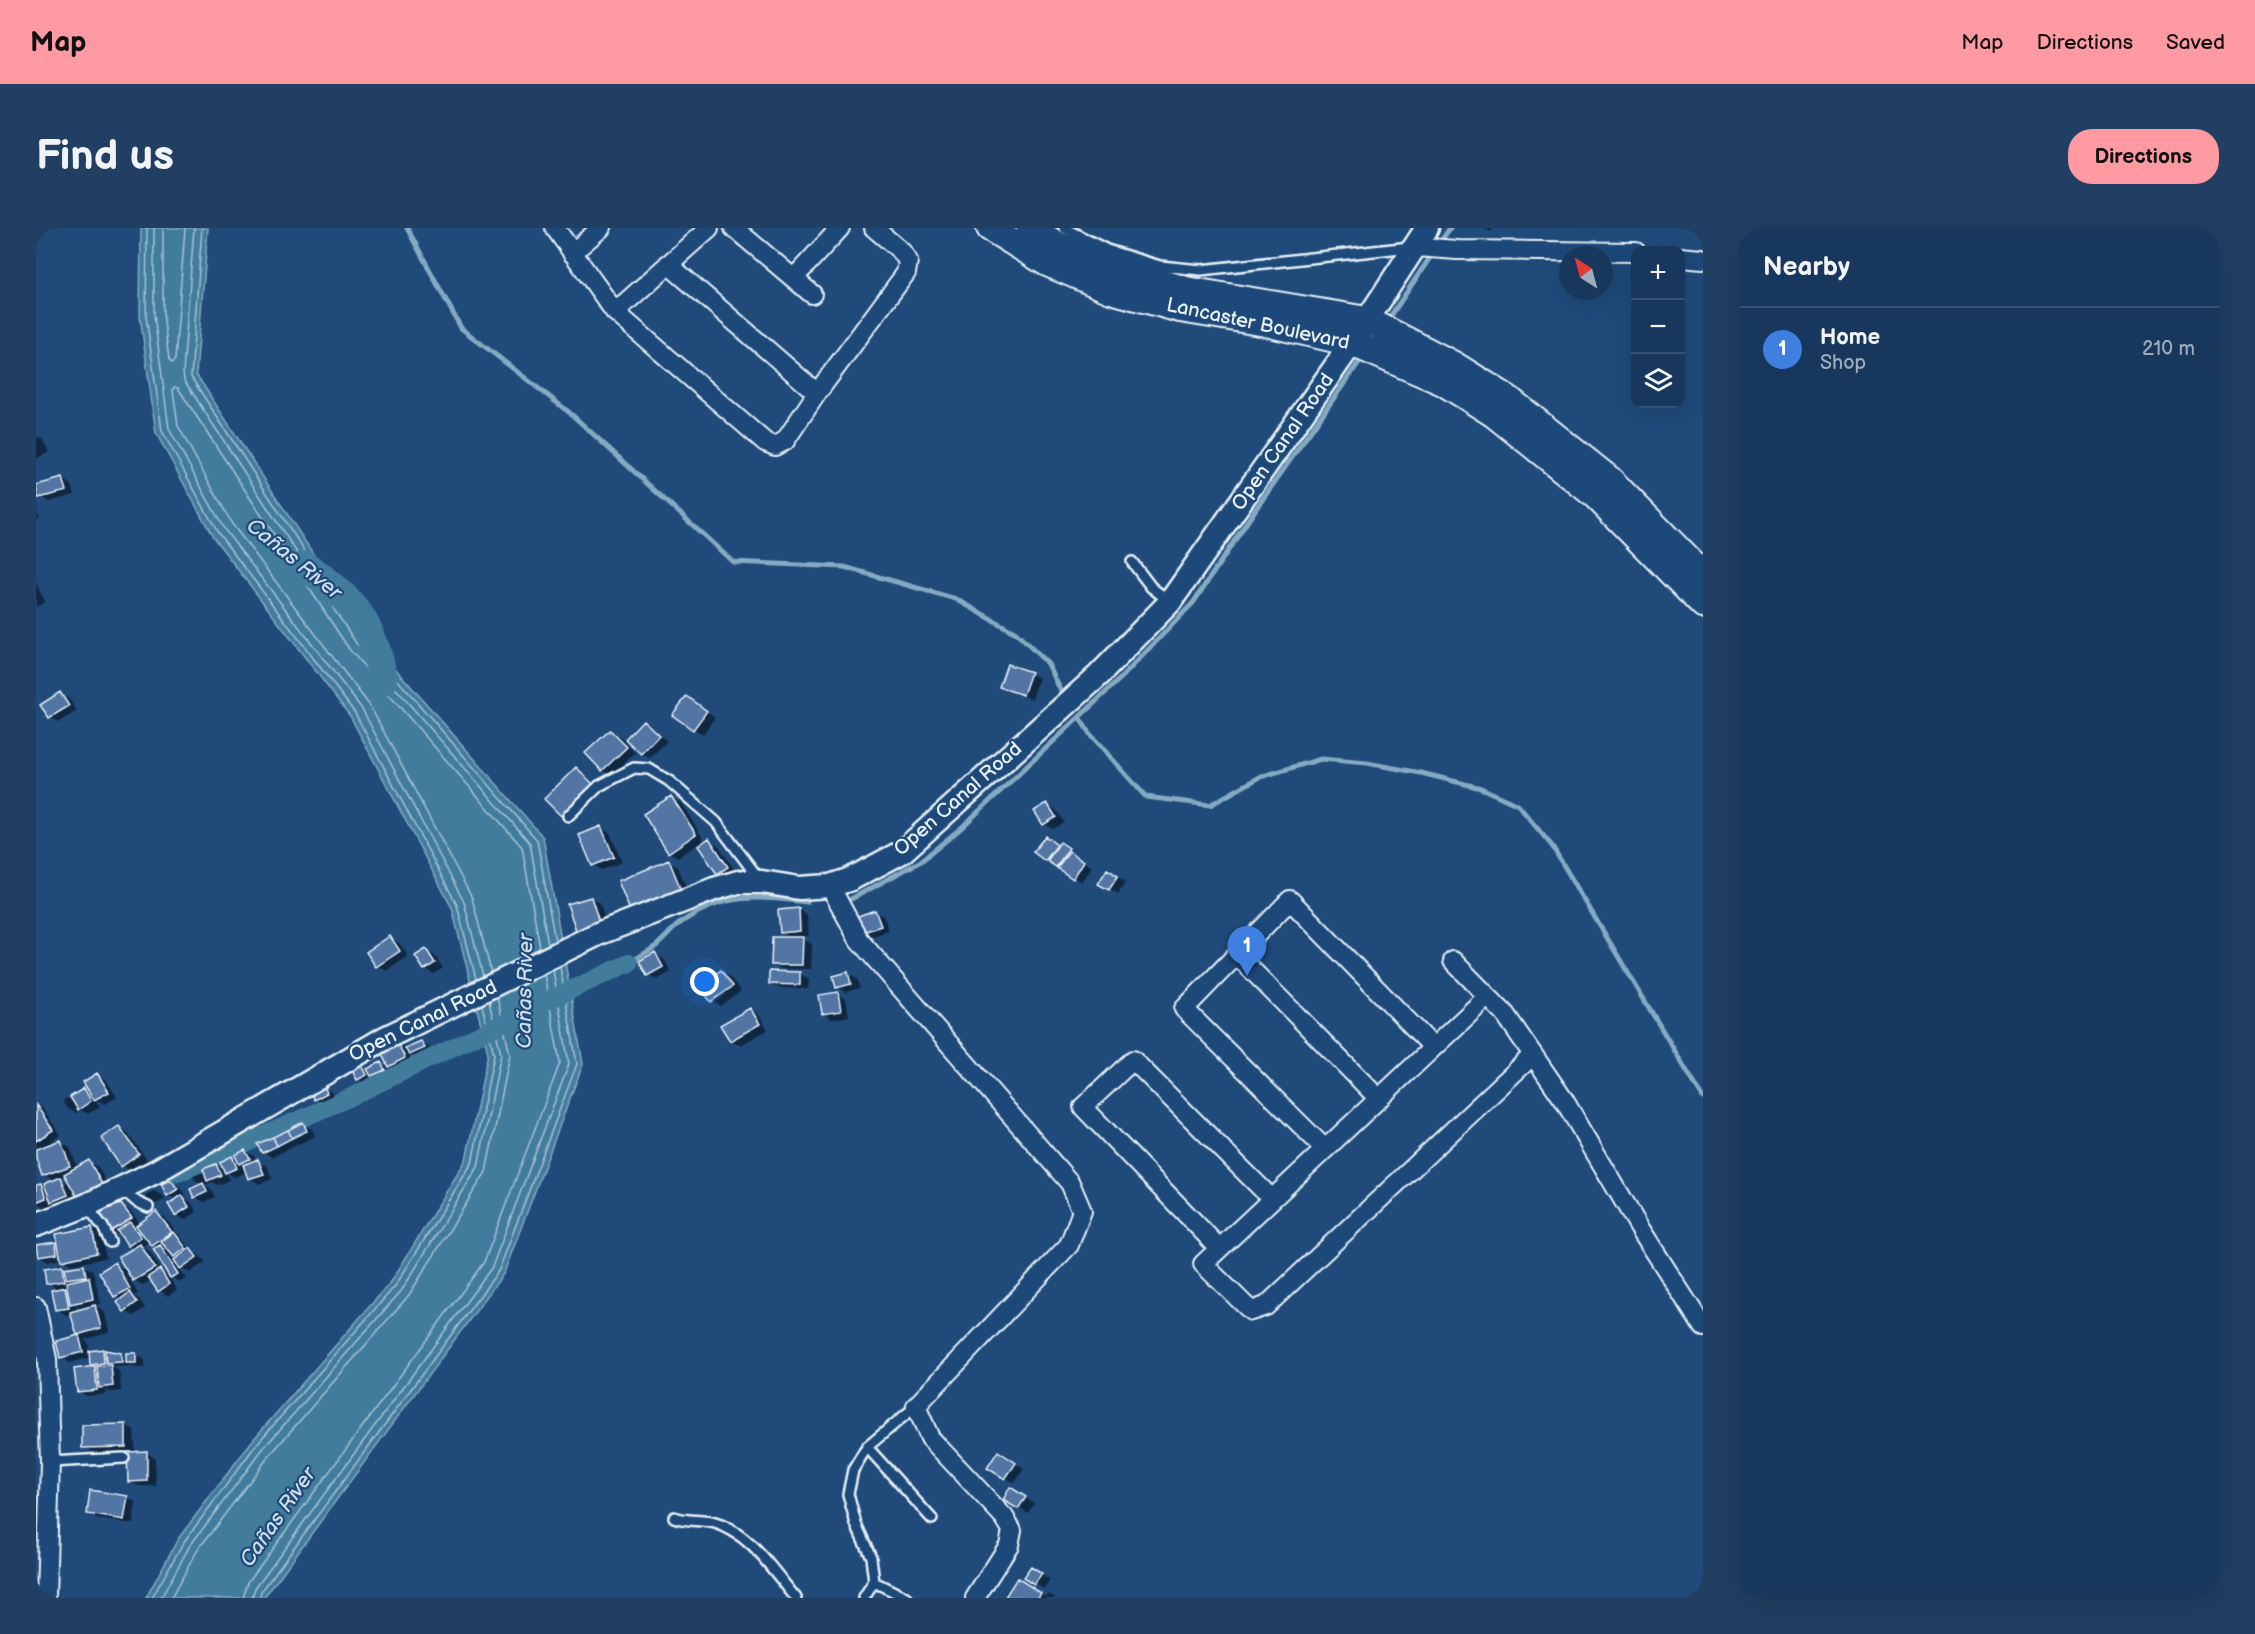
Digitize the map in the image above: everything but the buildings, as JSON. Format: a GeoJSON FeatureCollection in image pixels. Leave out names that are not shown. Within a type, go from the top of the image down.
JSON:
{"type":"FeatureCollection","features":[{"type":"Feature","properties":{"kind":"main road","name":"Lancaster Boulevard"},"geometry":{"type":"LineString","coordinates":[[990,228],[1047,263],[1111,290],[1180,309],[1266,323],[1352,343],[1443,382],[1494,414],[1596,496],[1703,604]]}},
{"type":"Feature","properties":{"kind":"main road","name":"Lancaster Boulevard"},"geometry":{"type":"LineString","coordinates":[[1030,228],[1056,244],[1118,270],[1186,290],[1367,320],[1454,365],[1507,398],[1610,480],[1703,575]]}},
{"type":"Feature","properties":{"kind":"street"},"geometry":{"type":"LineString","coordinates":[[555,228],[615,312],[765,442],[775,446],[785,441],[817,393],[906,273],[908,261],[901,251],[874,228]]}},
{"type":"Feature","properties":{"kind":"street"},"geometry":{"type":"LineString","coordinates":[[572,253],[601,228]]}},
{"type":"Feature","properties":{"kind":"street"},"geometry":{"type":"LineString","coordinates":[[615,312],[709,228]]}},
{"type":"Feature","properties":{"kind":"street"},"geometry":{"type":"LineString","coordinates":[[734,228],[812,294]]}},
{"type":"Feature","properties":{"kind":"street"},"geometry":{"type":"LineString","coordinates":[[794,278],[840,228]]}},
{"type":"Feature","properties":{"kind":"street"},"geometry":{"type":"LineString","coordinates":[[1421,237],[1457,250],[1631,252]]}},
{"type":"Feature","properties":{"kind":"street","name":"Open Canal Road"},"geometry":{"type":"LineString","coordinates":[[36,1225],[121,1189],[165,1166],[375,1043],[600,933],[738,882],[762,882],[799,888],[830,886],[851,879],[902,852],[1098,676],[1170,602],[1352,343],[1421,237]]}},
{"type":"Feature","properties":{"kind":"street"},"geometry":{"type":"LineString","coordinates":[[1685,257],[1703,259]]}},
{"type":"Feature","properties":{"kind":"street"},"geometry":{"type":"LineString","coordinates":[[668,264],[817,393]]}},
{"type":"Feature","properties":{"kind":"street"},"geometry":{"type":"LineString","coordinates":[[830,886],[859,940],[1070,1183],[1082,1211],[1069,1245],[916,1406],[930,1438],[1004,1517],[1012,1530],[1009,1545],[975,1598]]}},
{"type":"Feature","properties":{"kind":"street"},"geometry":{"type":"LineString","coordinates":[[1325,1149],[1184,1009],[1290,900],[1433,1047]]}},
{"type":"Feature","properties":{"kind":"street"},"geometry":{"type":"LineString","coordinates":[[1237,955],[1378,1099]]}},
{"type":"Feature","properties":{"kind":"street"},"geometry":{"type":"LineString","coordinates":[[1453,961],[1504,1014],[1564,1100],[1641,1230],[1703,1327]]}},
{"type":"Feature","properties":{"kind":"street"},"geometry":{"type":"LineString","coordinates":[[1486,997],[1203,1264],[1251,1311],[1266,1306],[1533,1055]]}},
{"type":"Feature","properties":{"kind":"street"},"geometry":{"type":"LineString","coordinates":[[1220,1248],[1083,1107],[1132,1060],[1272,1199]]}},
{"type":"Feature","properties":{"kind":"street"},"geometry":{"type":"LineString","coordinates":[[36,1307],[47,1359],[50,1462],[46,1598]]}},
{"type":"Feature","properties":{"kind":"lane"},"geometry":{"type":"LineString","coordinates":[[1064,228],[1107,250],[1160,266],[1201,270],[1421,237]]}},
{"type":"Feature","properties":{"kind":"lane"},"geometry":{"type":"LineString","coordinates":[[1132,562],[1151,587],[1170,602]]}},
{"type":"Feature","properties":{"kind":"lane"},"geometry":{"type":"LineString","coordinates":[[568,816],[599,786],[634,768],[649,769],[669,781],[716,822],[762,882]]}},
{"type":"Feature","properties":{"kind":"lane"},"geometry":{"type":"LineString","coordinates":[[121,1189],[137,1202],[148,1207]]}},
{"type":"Feature","properties":{"kind":"lane"},"geometry":{"type":"LineString","coordinates":[[87,1205],[103,1227],[110,1242]]}},
{"type":"Feature","properties":{"kind":"lane"},"geometry":{"type":"LineString","coordinates":[[864,1598],[874,1582],[871,1557],[856,1524],[848,1494],[853,1470],[867,1447],[916,1406]]}},
{"type":"Feature","properties":{"kind":"lane"},"geometry":{"type":"LineString","coordinates":[[867,1447],[932,1519]]}},
{"type":"Feature","properties":{"kind":"lane"},"geometry":{"type":"LineString","coordinates":[[50,1462],[124,1458]]}},
{"type":"Feature","properties":{"kind":"lane"},"geometry":{"type":"LineString","coordinates":[[674,1516],[681,1520],[713,1522],[732,1529],[747,1541],[796,1598]]}},
{"type":"Feature","properties":{"kind":"lane"},"geometry":{"type":"LineString","coordinates":[[874,1582],[907,1598]]}},
{"type":"Feature","properties":{"kind":"water"},"geometry":{"type":"Polygon","coordinates":[[[141,228],[208,228],[196,374],[366,635],[543,837],[583,1064],[504,1273],[264,1598],[146,1598],[178,1539],[252,1441],[391,1282],[466,1160],[488,1053],[452,908],[350,716],[213,537],[156,433],[140,316],[141,228]]]}},
{"type":"Feature","properties":{"kind":"waterway"},"geometry":{"type":"LineString","coordinates":[[407,228],[461,328],[570,413],[733,562],[844,567],[956,599],[1016,633],[1048,664],[1062,693]]}},
{"type":"Feature","properties":{"kind":"waterway"},"geometry":{"type":"LineString","coordinates":[[1443,238],[1450,228]]}},
{"type":"Feature","properties":{"kind":"waterway"},"geometry":{"type":"LineString","coordinates":[[1390,317],[1433,253]]}},
{"type":"Feature","properties":{"kind":"waterway"},"geometry":{"type":"LineString","coordinates":[[851,899],[921,861],[961,828],[1121,678],[1193,603],[1362,358]]}},
{"type":"Feature","properties":{"kind":"waterway","name":"Cañas River"},"geometry":{"type":"LineString","coordinates":[[305,566],[336,589],[358,614],[373,643],[383,680]]}},
{"type":"Feature","properties":{"kind":"waterway"},"geometry":{"type":"LineString","coordinates":[[1079,717],[1090,734],[1146,797],[1210,805],[1260,777],[1321,759],[1367,763],[1421,773],[1481,788],[1518,805],[1552,846],[1703,1098]]}},
{"type":"Feature","properties":{"kind":"waterway"},"geometry":{"type":"LineString","coordinates":[[629,963],[656,946],[679,924],[711,906],[726,901],[756,898],[807,902]]}},
{"type":"Feature","properties":{"kind":"waterway"},"geometry":{"type":"LineString","coordinates":[[549,1000],[629,963]]}},
{"type":"Feature","properties":{"kind":"waterway"},"geometry":{"type":"LineString","coordinates":[[178,1173],[353,1096],[503,1023]]}},
{"type":"Feature","properties":{"kind":"place","name":"Home"},"geometry":{"type":"Point","coordinates":[1247,976]}}]}
